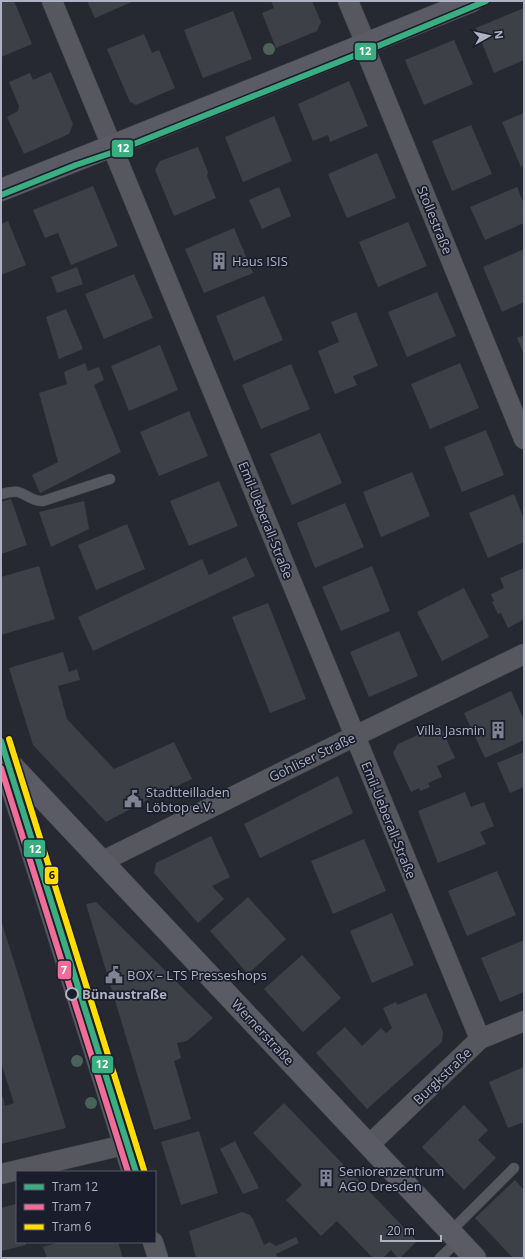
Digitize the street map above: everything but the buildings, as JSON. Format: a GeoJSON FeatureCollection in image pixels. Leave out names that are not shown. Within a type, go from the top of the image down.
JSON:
{"type":"FeatureCollection","features":[{"type":"Feature","properties":{"kind":"street","name":"Emil-Ueberall-Straße"},"geometry":{"type":"LineString","coordinates":[[52,1],[480,1039]]}},
{"type":"Feature","properties":{"kind":"street","name":"Stollestraße"},"geometry":{"type":"LineString","coordinates":[[348,1],[366,44],[366,51],[524,439]]}},
{"type":"Feature","properties":{"kind":"street"},"geometry":{"type":"LineString","coordinates":[[1,190],[472,1]]}},
{"type":"Feature","properties":{"kind":"street","name":"Gohliser Straße"},"geometry":{"type":"LineString","coordinates":[[101,862],[524,654]]}},
{"type":"Feature","properties":{"kind":"street"},"geometry":{"type":"LineString","coordinates":[[1,755],[132,1171]]}},
{"type":"Feature","properties":{"kind":"street","name":"Wernerstraße"},"geometry":{"type":"LineString","coordinates":[[1,755],[475,1258]]}},
{"type":"Feature","properties":{"kind":"street","name":"Burgkstraße"},"geometry":{"type":"LineString","coordinates":[[369,1145],[480,1039],[524,1021]]}},
{"type":"Feature","properties":{"kind":"street"},"geometry":{"type":"LineString","coordinates":[[1,1174],[124,1145]]}},
{"type":"Feature","properties":{"kind":"street"},"geometry":{"type":"LineString","coordinates":[[153,1243],[158,1258]]}},
{"type":"Feature","properties":{"kind":"lane"},"geometry":{"type":"LineString","coordinates":[[1,494],[17,492],[40,502],[110,479]]}},
{"type":"Feature","properties":{"kind":"lane"},"geometry":{"type":"LineString","coordinates":[[440,1258],[454,1236],[514,1168]]}},
{"type":"Feature","properties":{"kind":"tram line","name":"12"},"geometry":{"type":"LineString","coordinates":[[1,195],[76,165],[114,152],[486,1]]}},
{"type":"Feature","properties":{"kind":"tram line","name":"6"},"geometry":{"type":"LineString","coordinates":[[9,739],[144,1170]]}},
{"type":"Feature","properties":{"kind":"tram line","name":"12"},"geometry":{"type":"LineString","coordinates":[[1,741],[136,1171]]}},
{"type":"Feature","properties":{"kind":"tram line","name":"7"},"geometry":{"type":"LineString","coordinates":[[1,768],[128,1171]]}},
{"type":"Feature","properties":{"kind":"place","name":"Haus ISIS"},"geometry":{"type":"Point","coordinates":[219,261]}},
{"type":"Feature","properties":{"kind":"place","name":"Villa Jasmin"},"geometry":{"type":"Point","coordinates":[498,730]}},
{"type":"Feature","properties":{"kind":"place","name":"Stadtteilladen Löbtop e.V."},"geometry":{"type":"Point","coordinates":[133,799]}},
{"type":"Feature","properties":{"kind":"place","name":"BOX – LTS Presseshops"},"geometry":{"type":"Point","coordinates":[114,975]}},
{"type":"Feature","properties":{"kind":"place","name":"Bünaustraße"},"geometry":{"type":"Point","coordinates":[72,994]}},
{"type":"Feature","properties":{"kind":"place","name":"Seniorenzentrum AGO Dresden"},"geometry":{"type":"Point","coordinates":[326,1178]}}]}
